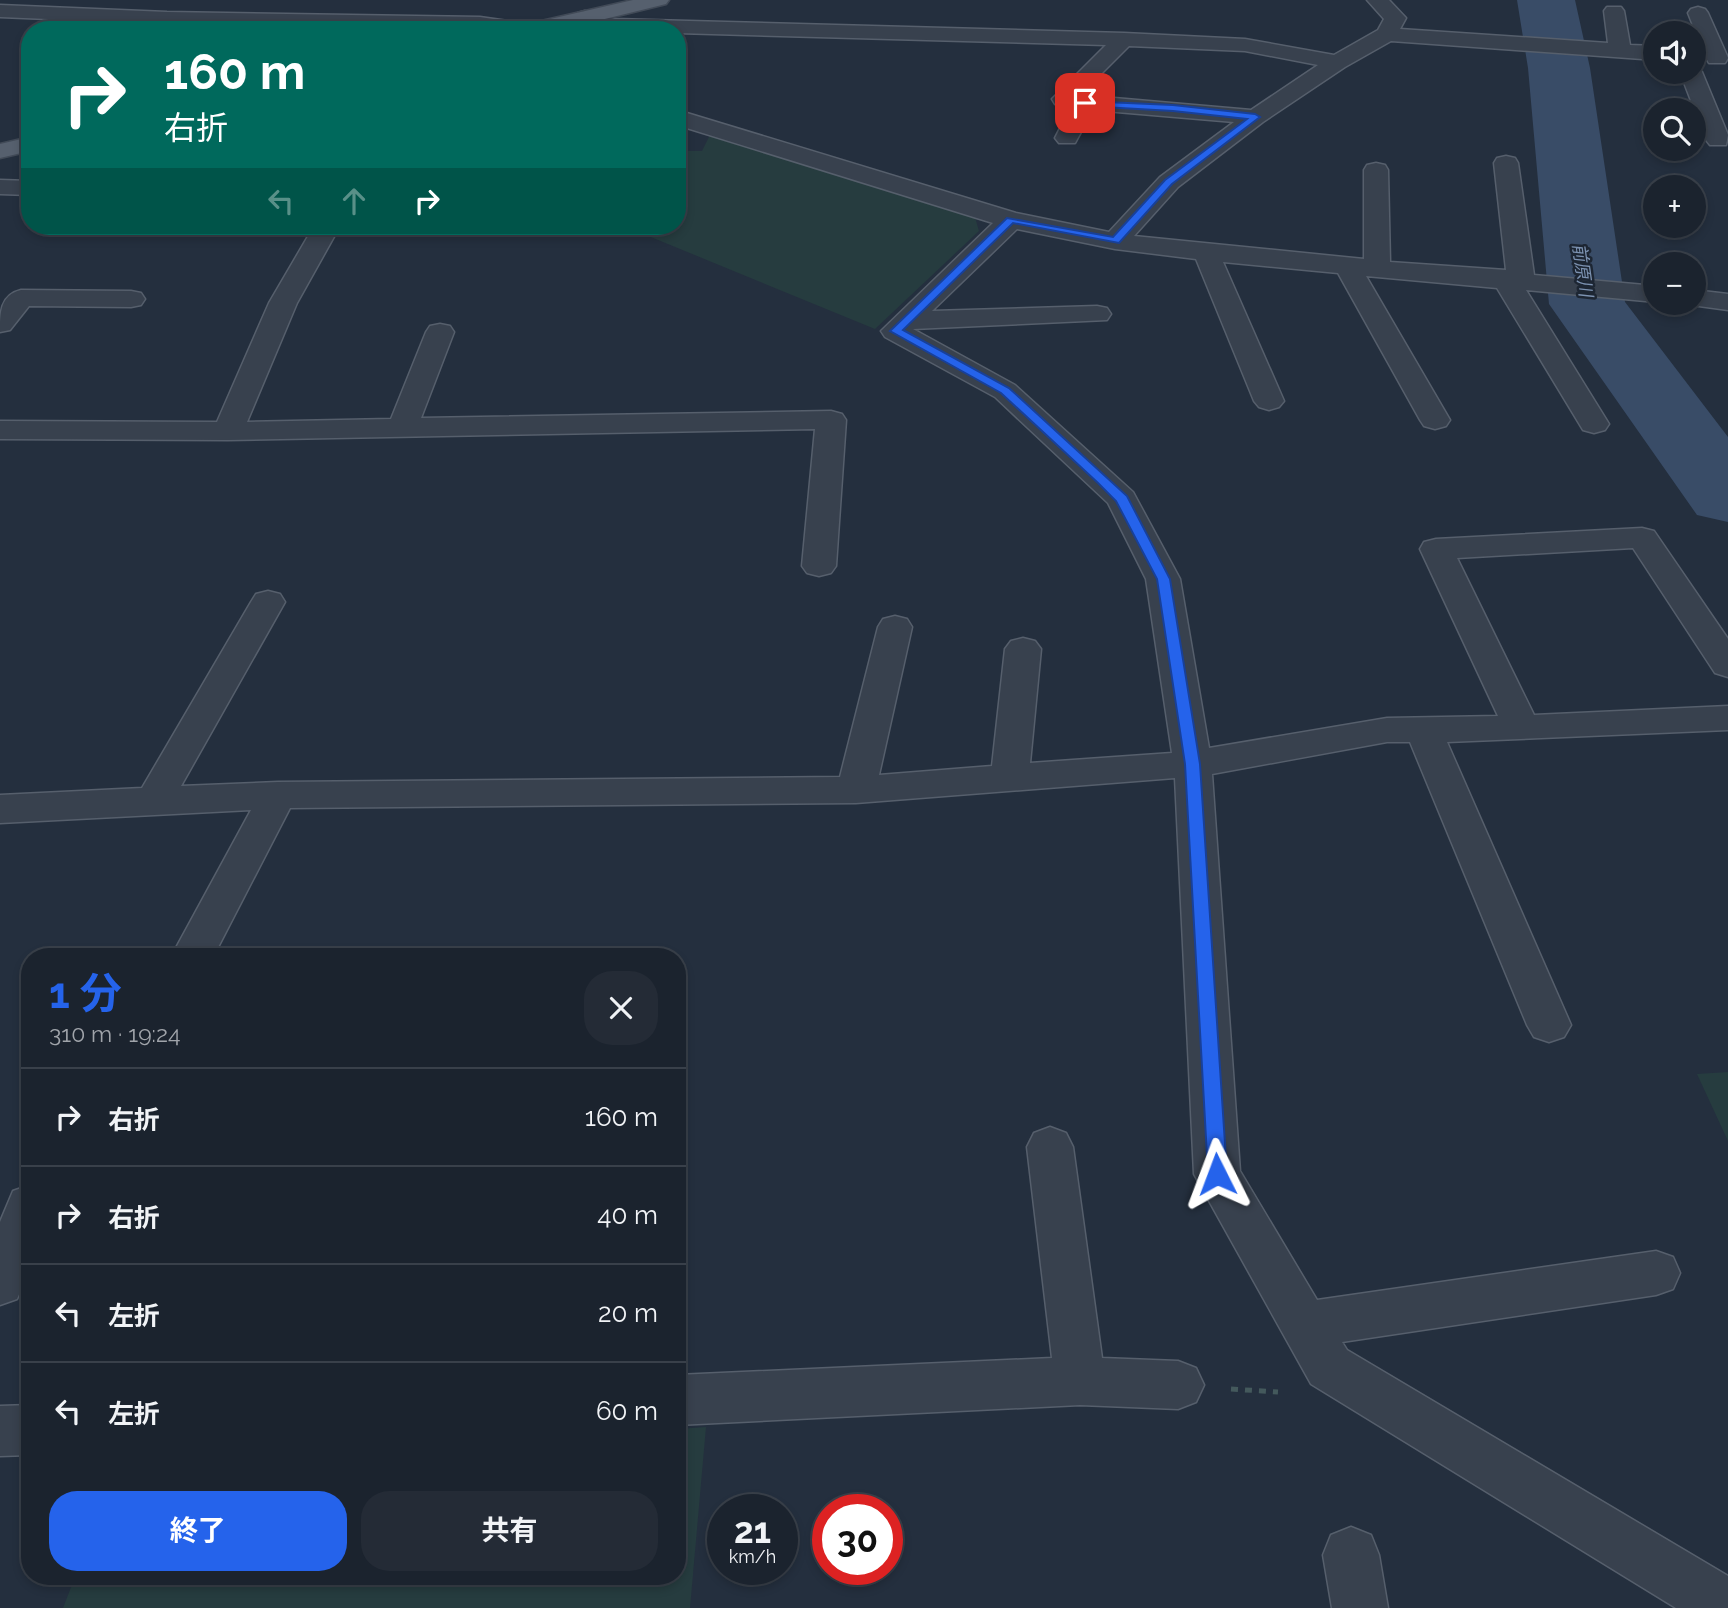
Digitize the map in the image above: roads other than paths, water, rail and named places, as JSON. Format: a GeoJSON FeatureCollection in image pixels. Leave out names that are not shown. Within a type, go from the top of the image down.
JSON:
{"type":"FeatureCollection","features":[{"type":"Feature","properties":{"kind":"main road"},"geometry":{"type":"LineString","coordinates":[[568,21],[659,0]]}},
{"type":"Feature","properties":{"kind":"main road"},"geometry":{"type":"LineString","coordinates":[[0,151],[21,146]]}},
{"type":"Feature","properties":{"kind":"street"},"geometry":{"type":"LineString","coordinates":[[167,18],[179,0]]}},
{"type":"Feature","properties":{"kind":"street"},"geometry":{"type":"LineString","coordinates":[[1377,0],[1395,18],[1387,34]]}},
{"type":"Feature","properties":{"kind":"street"},"geometry":{"type":"LineString","coordinates":[[8,7],[121,8],[167,18],[355,21]]}},
{"type":"Feature","properties":{"kind":"street"},"geometry":{"type":"LineString","coordinates":[[1614,11],[1620,50]]}},
{"type":"Feature","properties":{"kind":"street"},"geometry":{"type":"LineString","coordinates":[[1698,13],[1723,58]]}},
{"type":"Feature","properties":{"kind":"street"},"geometry":{"type":"LineString","coordinates":[[585,17],[597,21]]}},
{"type":"Feature","properties":{"kind":"street"},"geometry":{"type":"LineString","coordinates":[[686,28],[1124,39],[1245,46],[1337,62]]}},
{"type":"Feature","properties":{"kind":"street"},"geometry":{"type":"LineString","coordinates":[[1115,241],[1168,182],[1255,117],[1337,62],[1387,34],[1643,52]]}},
{"type":"Feature","properties":{"kind":"street"},"geometry":{"type":"LineString","coordinates":[[1124,39],[1063,99],[1255,117]]}},
{"type":"Feature","properties":{"kind":"street"},"geometry":{"type":"LineString","coordinates":[[1696,84],[1718,140]]}},
{"type":"Feature","properties":{"kind":"street"},"geometry":{"type":"LineString","coordinates":[[1067,138],[1085,103]]}},
{"type":"Feature","properties":{"kind":"street"},"geometry":{"type":"LineString","coordinates":[[686,120],[1011,220],[1115,241],[1206,253],[1513,279],[1643,294]]}},
{"type":"Feature","properties":{"kind":"street"},"geometry":{"type":"LineString","coordinates":[[1506,163],[1513,279],[1594,424]]}},
{"type":"Feature","properties":{"kind":"street"},"geometry":{"type":"LineString","coordinates":[[1377,170],[1377,268]]}},
{"type":"Feature","properties":{"kind":"street"},"geometry":{"type":"LineString","coordinates":[[0,187],[21,188]]}},
{"type":"Feature","properties":{"kind":"street"},"geometry":{"type":"LineString","coordinates":[[1011,220],[895,331],[1005,391],[1122,499],[1164,579],[1193,764],[1217,1174],[1329,1367],[1724,1604]]}},
{"type":"Feature","properties":{"kind":"street"},"geometry":{"type":"LineString","coordinates":[[228,431],[283,303],[322,235]]}},
{"type":"Feature","properties":{"kind":"street"},"geometry":{"type":"LineString","coordinates":[[1206,253],[1269,401]]}},
{"type":"Feature","properties":{"kind":"street"},"geometry":{"type":"LineString","coordinates":[[1347,265],[1435,420]]}},
{"type":"Feature","properties":{"kind":"street"},"geometry":{"type":"LineString","coordinates":[[0,324],[21,298],[131,299]]}},
{"type":"Feature","properties":{"kind":"street"},"geometry":{"type":"LineString","coordinates":[[1706,300],[1727,303]]}},
{"type":"Feature","properties":{"kind":"street"},"geometry":{"type":"LineString","coordinates":[[906,320],[1097,314]]}},
{"type":"Feature","properties":{"kind":"street"},"geometry":{"type":"LineString","coordinates":[[403,426],[440,332]]}},
{"type":"Feature","properties":{"kind":"street"},"geometry":{"type":"LineString","coordinates":[[0,430],[228,431],[831,420],[820,566]]}},
{"type":"Feature","properties":{"kind":"street"},"geometry":{"type":"LineString","coordinates":[[1522,728],[1436,549],[1642,538],[1728,665]]}},
{"type":"Feature","properties":{"kind":"street"},"geometry":{"type":"LineString","coordinates":[[153,802],[268,602]]}},
{"type":"Feature","properties":{"kind":"street"},"geometry":{"type":"LineString","coordinates":[[856,790],[895,627]]}},
{"type":"Feature","properties":{"kind":"street"},"geometry":{"type":"LineString","coordinates":[[1010,778],[1023,649]]}},
{"type":"Feature","properties":{"kind":"street"},"geometry":{"type":"LineString","coordinates":[[0,809],[278,795],[856,790],[1193,764],[1387,730],[1522,728],[1728,718]]}},
{"type":"Feature","properties":{"kind":"street"},"geometry":{"type":"LineString","coordinates":[[1423,730],[1549,1025]]}},
{"type":"Feature","properties":{"kind":"street"},"geometry":{"type":"LineString","coordinates":[[197,948],[278,795]]}},
{"type":"Feature","properties":{"kind":"street"},"geometry":{"type":"LineString","coordinates":[[1050,1147],[1080,1381]]}},
{"type":"Feature","properties":{"kind":"street"},"geometry":{"type":"LineString","coordinates":[[0,1283],[21,1229]]}},
{"type":"Feature","properties":{"kind":"street"},"geometry":{"type":"LineString","coordinates":[[1305,1325],[1657,1273]]}},
{"type":"Feature","properties":{"kind":"street"},"geometry":{"type":"LineString","coordinates":[[686,1399],[1080,1381],[1178,1385]]}},
{"type":"Feature","properties":{"kind":"street"},"geometry":{"type":"LineString","coordinates":[[0,1431],[21,1430]]}},
{"type":"Feature","properties":{"kind":"street"},"geometry":{"type":"LineString","coordinates":[[1351,1555],[1360,1608]]}},
{"type":"Feature","properties":{"kind":"waterway","name":"前原川"},"geometry":{"type":"LineString","coordinates":[[1546,0],[1559,68],[1587,304],[1728,496]]}}]}
